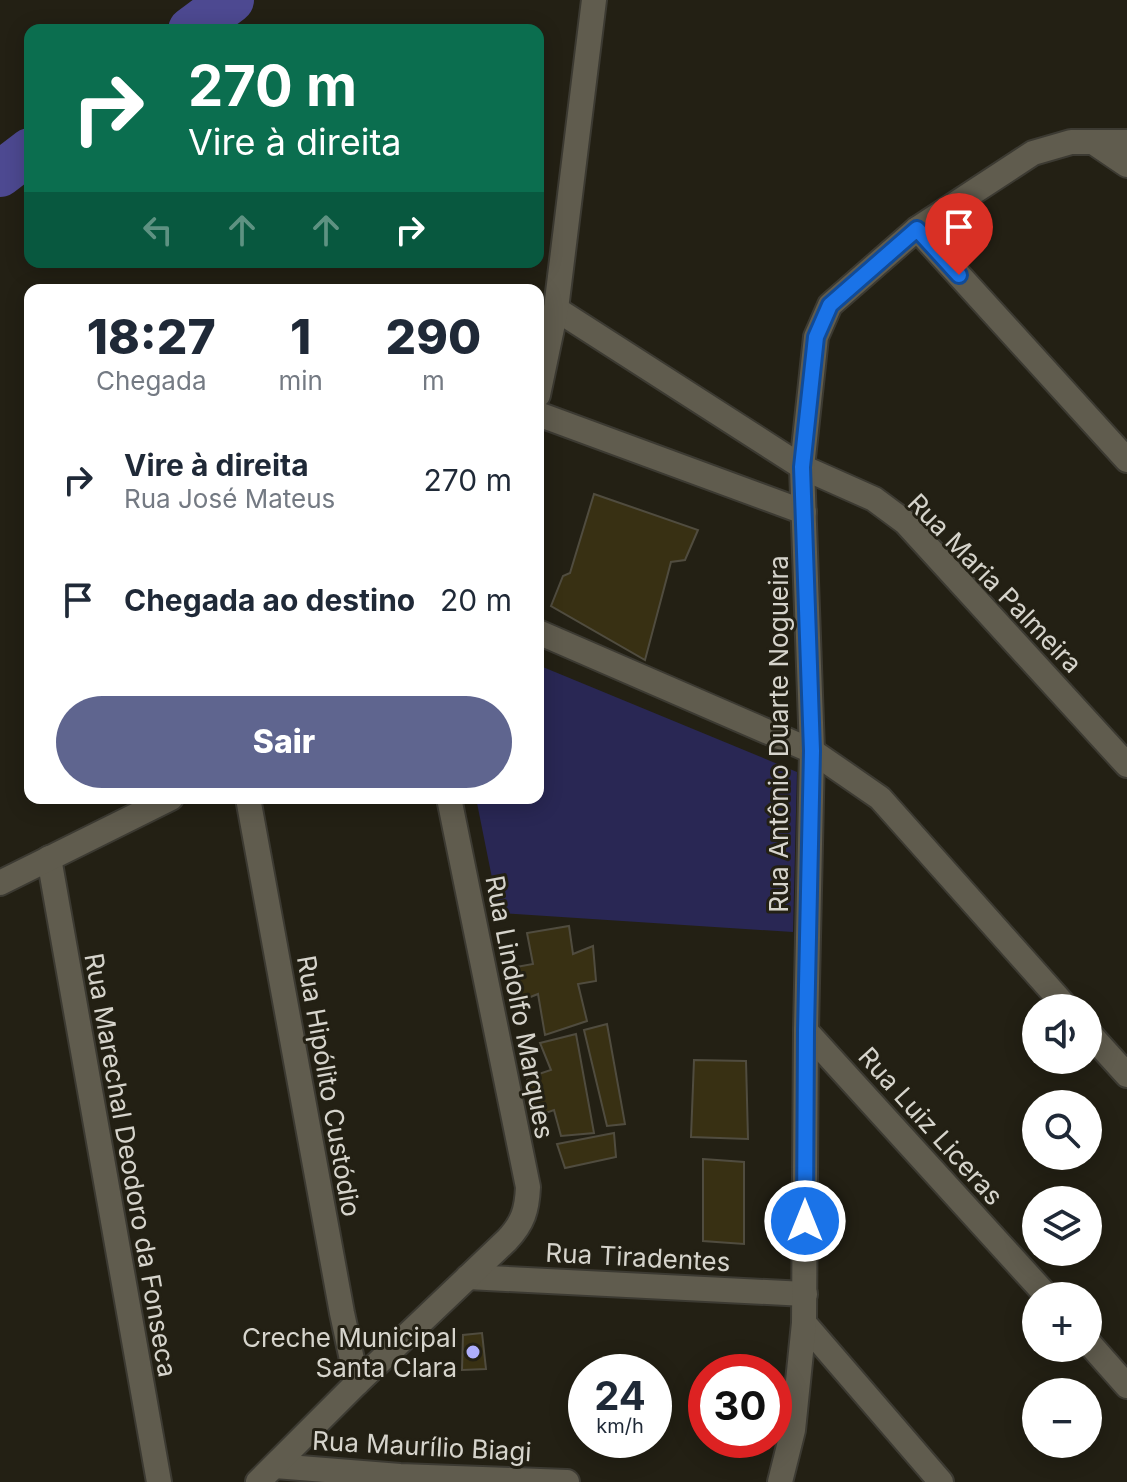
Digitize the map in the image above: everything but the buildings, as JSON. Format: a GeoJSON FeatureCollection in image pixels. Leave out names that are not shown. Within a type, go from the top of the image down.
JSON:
{"type":"FeatureCollection","features":[{"type":"Feature","properties":{"kind":"street"},"geometry":{"type":"LineString","coordinates":[[544,366],[556,309],[594,0]]}},
{"type":"Feature","properties":{"kind":"street","name":"Rua Antônio Duarte Nogueira"},"geometry":{"type":"LineString","coordinates":[[780,1482],[793,1430],[805,1294],[812,751],[802,467],[816,337],[830,305],[917,229],[1033,153],[1071,142],[1127,142]]}},
{"type":"Feature","properties":{"kind":"street"},"geometry":{"type":"LineString","coordinates":[[1096,144],[1127,165]]}},
{"type":"Feature","properties":{"kind":"street"},"geometry":{"type":"LineString","coordinates":[[917,229],[1127,460]]}},
{"type":"Feature","properties":{"kind":"street","name":"Rua Maria Palmeira"},"geometry":{"type":"LineString","coordinates":[[556,309],[802,467],[874,499],[905,522],[1127,765]]}},
{"type":"Feature","properties":{"kind":"street"},"geometry":{"type":"LineString","coordinates":[[544,416],[804,512]]}},
{"type":"Feature","properties":{"kind":"street"},"geometry":{"type":"LineString","coordinates":[[544,635],[812,751],[880,798],[1055,994]]}},
{"type":"Feature","properties":{"kind":"street"},"geometry":{"type":"LineString","coordinates":[[0,883],[159,804]]}},
{"type":"Feature","properties":{"kind":"street","name":"Rua Hipólito Custódio"},"geometry":{"type":"LineString","coordinates":[[249,804],[357,1383]]}},
{"type":"Feature","properties":{"kind":"street","name":"Rua Lindolfo Marques"},"geometry":{"type":"LineString","coordinates":[[450,804],[528,1187],[527,1208],[520,1227],[468,1277]]}},
{"type":"Feature","properties":{"kind":"street","name":"Rua Marechal Deodoro da Fonseca"},"geometry":{"type":"LineString","coordinates":[[49,858],[159,1482]]}},
{"type":"Feature","properties":{"kind":"street","name":"Rua Luiz Liceras"},"geometry":{"type":"LineString","coordinates":[[806,1031],[1034,1282]]}},
{"type":"Feature","properties":{"kind":"street"},"geometry":{"type":"LineString","coordinates":[[1102,1047],[1127,1075]]}},
{"type":"Feature","properties":{"kind":"street"},"geometry":{"type":"LineString","coordinates":[[266,1474],[468,1277]]}},
{"type":"Feature","properties":{"kind":"street","name":"Rua Tiradentes"},"geometry":{"type":"LineString","coordinates":[[468,1277],[805,1294]]}},
{"type":"Feature","properties":{"kind":"street"},"geometry":{"type":"LineString","coordinates":[[804,1323],[941,1482]]}},
{"type":"Feature","properties":{"kind":"street"},"geometry":{"type":"LineString","coordinates":[[1102,1358],[1127,1386]]}},
{"type":"Feature","properties":{"kind":"street","name":"Rua Maurílio Biagi"},"geometry":{"type":"LineString","coordinates":[[266,1474],[567,1482]]}},
{"type":"Feature","properties":{"kind":"shaded area"},"geometry":{"type":"Polygon","coordinates":[[[544,667],[797,772],[793,932],[499,913],[477,804],[544,804],[544,667]]]}},
{"type":"Feature","properties":{"kind":"waterway"},"geometry":{"type":"LineString","coordinates":[[199,24],[231,0]]}},
{"type":"Feature","properties":{"kind":"waterway"},"geometry":{"type":"LineString","coordinates":[[0,174],[24,156]]}},
{"type":"Feature","properties":{"kind":"place","name":"Creche Municipal Santa Clara"},"geometry":{"type":"Point","coordinates":[473,1352]}},
{"type":"Feature","properties":{"kind":"route"},"geometry":{"type":"LineString","coordinates":[[805,1221],[812,751],[802,467],[816,337],[830,305],[917,229],[959,275]]}}]}
